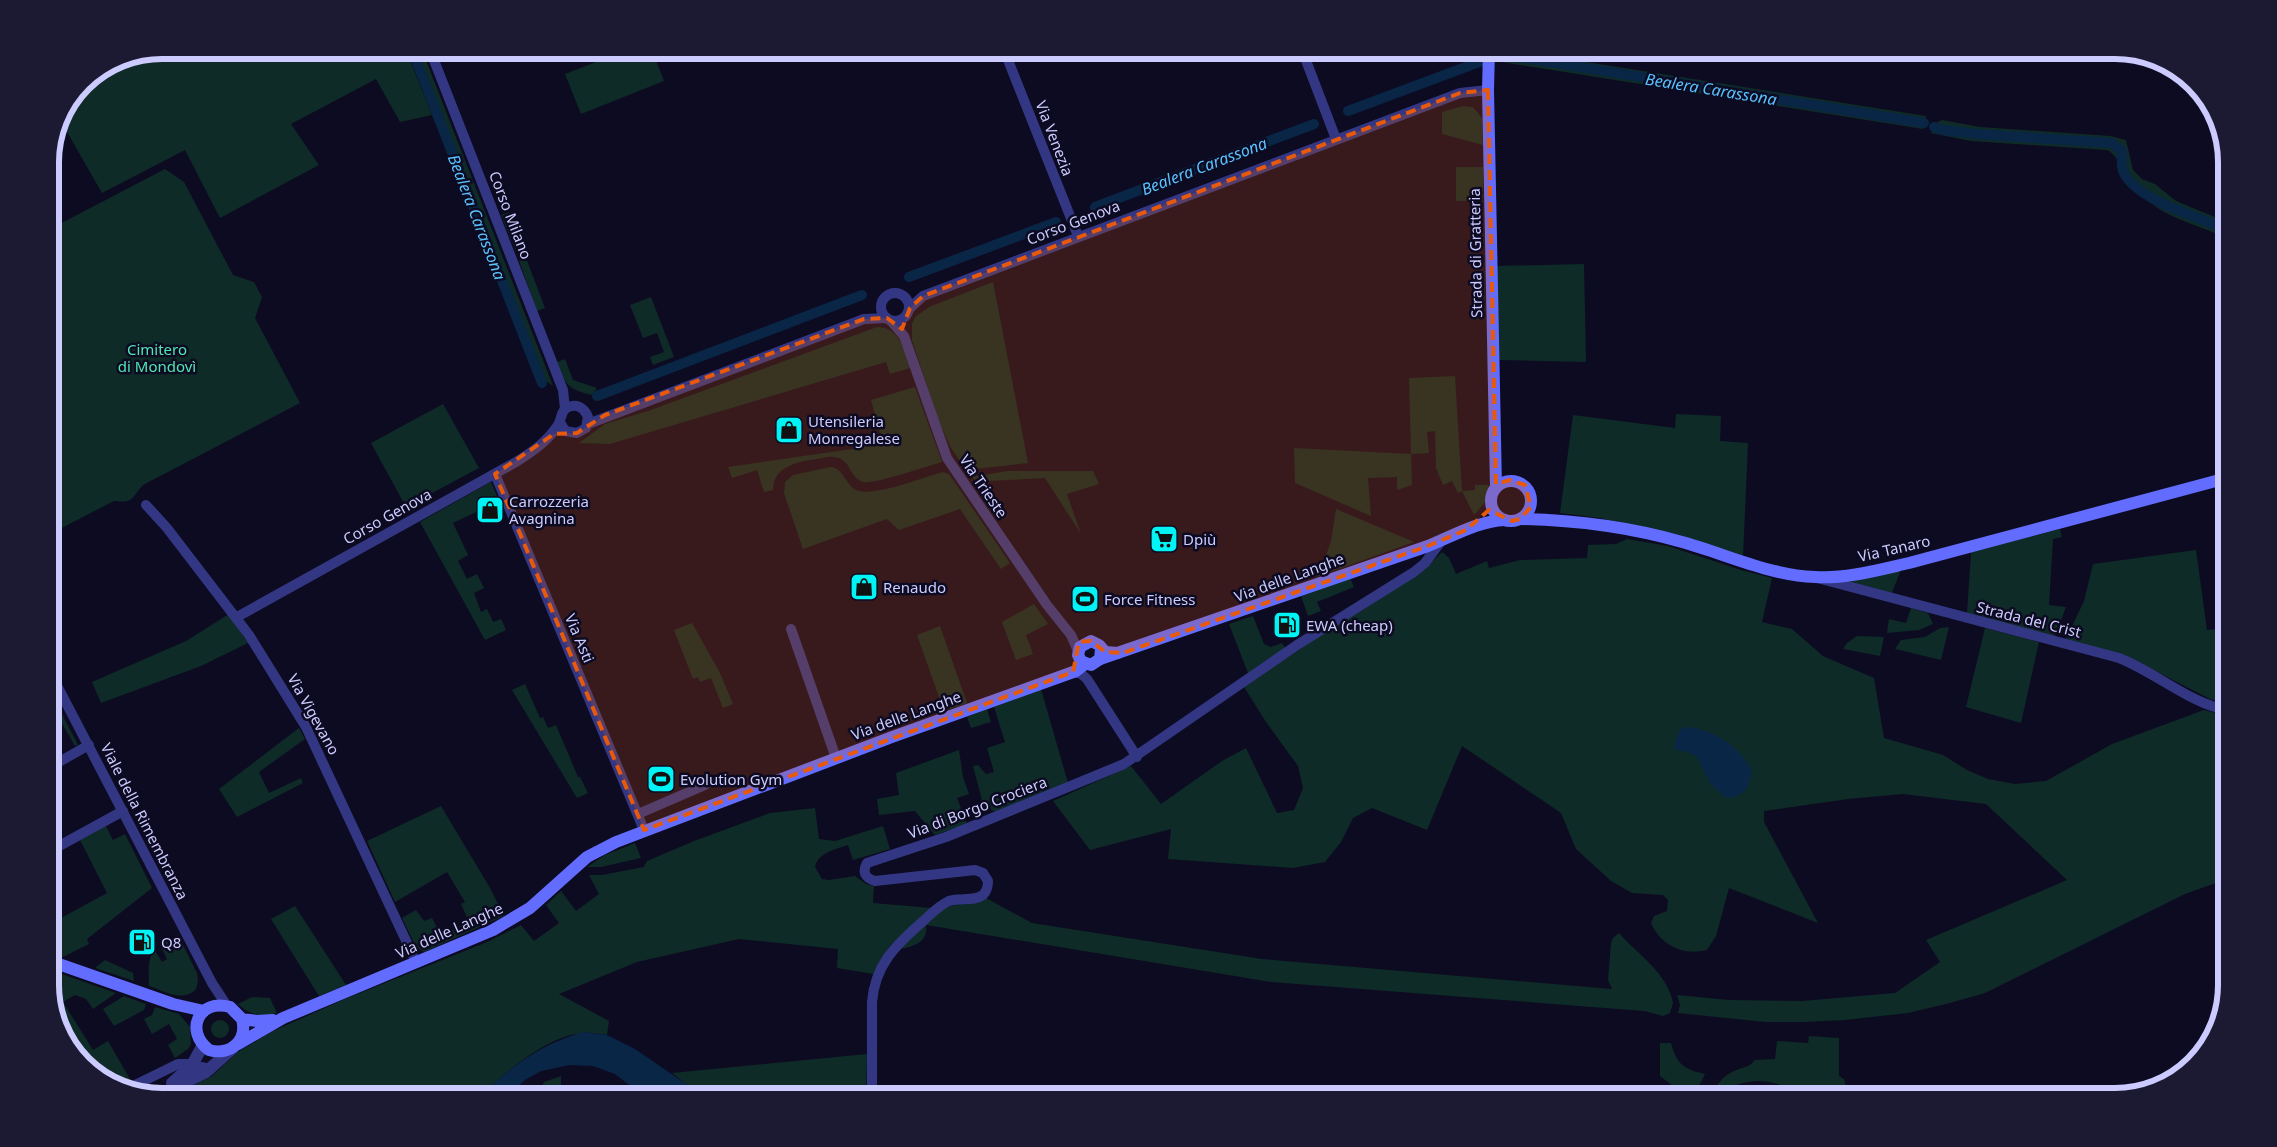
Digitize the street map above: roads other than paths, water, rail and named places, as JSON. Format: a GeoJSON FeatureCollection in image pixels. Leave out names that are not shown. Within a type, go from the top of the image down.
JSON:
{"type":"FeatureCollection","features":[{"type":"Feature","properties":{"kind":"main road","name":"Strada di Gratteria"},"geometry":{"type":"LineString","coordinates":[[1489,59],[1496,487]]}},
{"type":"Feature","properties":{"kind":"main road"},"geometry":{"type":"LineString","coordinates":[[1495,456],[1510,480]]}},
{"type":"Feature","properties":{"kind":"main road"},"geometry":{"type":"LineString","coordinates":[[1496,487],[1502,482],[1510,480],[1518,481],[1525,485],[1530,492],[1531,507],[1520,519]]}},
{"type":"Feature","properties":{"kind":"main road","name":"Via Tanaro"},"geometry":{"type":"LineString","coordinates":[[1520,519],[1565,520],[1655,536],[1684,542],[1764,569],[1815,577],[1852,574],[1909,563],[2218,480]]}},
{"type":"Feature","properties":{"kind":"main road","name":"Via delle Langhe"},"geometry":{"type":"LineString","coordinates":[[1466,530],[1483,517],[1491,504],[1492,494],[1496,487]]}},
{"type":"Feature","properties":{"kind":"main road","name":"Via Tanaro"},"geometry":{"type":"LineString","coordinates":[[1532,500],[1549,514],[1565,520]]}},
{"type":"Feature","properties":{"kind":"main road"},"geometry":{"type":"LineString","coordinates":[[1491,504],[1498,516],[1505,520]]}},
{"type":"Feature","properties":{"kind":"main road","name":"Via delle Langhe"},"geometry":{"type":"LineString","coordinates":[[235,1046],[282,1018],[493,930],[519,916],[587,857],[604,847],[644,830],[1071,672],[1082,653],[1091,665],[1101,654],[1123,653],[1493,521],[1520,519]]}},
{"type":"Feature","properties":{"kind":"main road"},"geometry":{"type":"LineString","coordinates":[[1082,653],[1095,642],[1101,654]]}},
{"type":"Feature","properties":{"kind":"main road"},"geometry":{"type":"LineString","coordinates":[[59,964],[172,1004],[191,1016],[197,1023],[198,1037],[203,1045],[217,1052],[235,1046],[243,1032],[242,1019],[235,1010],[227,1006],[208,1008],[172,1004]]}},
{"type":"Feature","properties":{"kind":"main road"},"geometry":{"type":"LineString","coordinates":[[197,1023],[208,1008]]}},
{"type":"Feature","properties":{"kind":"main road","name":"Via delle Langhe"},"geometry":{"type":"LineString","coordinates":[[242,1019],[257,1022],[282,1018]]}},
{"type":"Feature","properties":{"kind":"street","name":"Corso Milano"},"geometry":{"type":"LineString","coordinates":[[434,59],[569,407]]}},
{"type":"Feature","properties":{"kind":"street","name":"Via Venezia"},"geometry":{"type":"LineString","coordinates":[[1008,59],[1078,236]]}},
{"type":"Feature","properties":{"kind":"street"},"geometry":{"type":"LineString","coordinates":[[1305,59],[1336,139]]}},
{"type":"Feature","properties":{"kind":"street","name":"Corso Genova"},"geometry":{"type":"LineString","coordinates":[[550,436],[557,433],[582,431],[588,424],[605,416],[864,319],[891,294],[923,296],[1464,92],[1488,90]]}},
{"type":"Feature","properties":{"kind":"street"},"geometry":{"type":"LineString","coordinates":[[904,296],[908,300],[908,312]]}},
{"type":"Feature","properties":{"kind":"street","name":"Corso Genova"},"geometry":{"type":"LineString","coordinates":[[864,319],[899,321],[923,296]]}},
{"type":"Feature","properties":{"kind":"street"},"geometry":{"type":"LineString","coordinates":[[882,303],[881,310],[889,320]]}},
{"type":"Feature","properties":{"kind":"street","name":"Via Trieste"},"geometry":{"type":"LineString","coordinates":[[908,312],[904,326],[904,336],[947,458],[1082,653]]}},
{"type":"Feature","properties":{"kind":"street","name":"Via Trieste"},"geometry":{"type":"LineString","coordinates":[[889,320],[904,336]]}},
{"type":"Feature","properties":{"kind":"street","name":"Corso Genova"},"geometry":{"type":"LineString","coordinates":[[237,617],[528,455],[550,436],[560,422],[560,415],[569,407]]}},
{"type":"Feature","properties":{"kind":"street"},"geometry":{"type":"LineString","coordinates":[[569,407],[583,408],[594,416],[605,416]]}},
{"type":"Feature","properties":{"kind":"street"},"geometry":{"type":"LineString","coordinates":[[586,412],[588,424]]}},
{"type":"Feature","properties":{"kind":"street"},"geometry":{"type":"LineString","coordinates":[[560,422],[562,427],[570,433]]}},
{"type":"Feature","properties":{"kind":"street","name":"Via Asti"},"geometry":{"type":"LineString","coordinates":[[495,474],[644,830]]}},
{"type":"Feature","properties":{"kind":"street","name":"Via Vigevano"},"geometry":{"type":"LineString","coordinates":[[146,505],[168,528],[237,617],[268,662],[310,735],[416,962]]}},
{"type":"Feature","properties":{"kind":"street","name":"Via di Borgo Crociera"},"geometry":{"type":"LineString","coordinates":[[872,1088],[872,1002],[874,987],[881,966],[893,948],[938,908],[954,900],[981,896],[987,890],[988,881],[983,873],[974,870],[874,881],[865,874],[864,867],[867,863],[954,834],[1078,785],[1137,757],[1296,645],[1414,572],[1425,563],[1442,540]]}},
{"type":"Feature","properties":{"kind":"street","name":"Strada del Crist"},"geometry":{"type":"LineString","coordinates":[[1815,577],[1835,584],[2119,658],[2145,670],[2210,706],[2218,708]]}},
{"type":"Feature","properties":{"kind":"street"},"geometry":{"type":"LineString","coordinates":[[791,629],[836,758]]}},
{"type":"Feature","properties":{"kind":"street"},"geometry":{"type":"LineString","coordinates":[[1071,672],[1080,673],[1087,679],[1137,757]]}},
{"type":"Feature","properties":{"kind":"street","name":"Viale della Rimembranza"},"geometry":{"type":"LineString","coordinates":[[59,689],[212,983],[227,1006]]}},
{"type":"Feature","properties":{"kind":"street"},"geometry":{"type":"LineString","coordinates":[[59,762],[89,745]]}},
{"type":"Feature","properties":{"kind":"street"},"geometry":{"type":"LineString","coordinates":[[638,814],[705,785]]}},
{"type":"Feature","properties":{"kind":"street"},"geometry":{"type":"LineString","coordinates":[[59,846],[123,811]]}},
{"type":"Feature","properties":{"kind":"street"},"geometry":{"type":"LineString","coordinates":[[208,1008],[215,996],[212,983]]}},
{"type":"Feature","properties":{"kind":"street"},"geometry":{"type":"LineString","coordinates":[[165,1088],[192,1065],[203,1045]]}},
{"type":"Feature","properties":{"kind":"street"},"geometry":{"type":"LineString","coordinates":[[172,1088],[211,1069],[235,1046]]}},
{"type":"Feature","properties":{"kind":"street"},"geometry":{"type":"LineString","coordinates":[[135,1085],[178,1064],[211,1069]]}},
{"type":"Feature","properties":{"kind":"water"},"geometry":{"type":"Polygon","coordinates":[[[1683,727],[1704,730],[1714,734],[1740,754],[1752,771],[1750,782],[1742,793],[1726,798],[1709,782],[1697,757],[1688,752],[1677,750],[1674,747],[1678,734],[1683,727]]]}},
{"type":"Feature","properties":{"kind":"water"},"geometry":{"type":"Polygon","coordinates":[[[583,1032],[607,1035],[635,1049],[692,1088],[633,1088],[615,1074],[593,1066],[570,1065],[541,1071],[525,1080],[516,1088],[488,1088],[526,1058],[566,1038],[583,1032]]]}},
{"type":"Feature","properties":{"kind":"waterway","name":"Bealera Carassona"},"geometry":{"type":"LineString","coordinates":[[416,59],[542,383]]}},
{"type":"Feature","properties":{"kind":"waterway","name":"Bealera Carassona"},"geometry":{"type":"LineString","coordinates":[[1530,59],[1924,123]]}},
{"type":"Feature","properties":{"kind":"waterway","name":"Bealera Carassona"},"geometry":{"type":"LineString","coordinates":[[1348,111],[1482,61]]}},
{"type":"Feature","properties":{"kind":"waterway","name":"Bealera Carassona"},"geometry":{"type":"LineString","coordinates":[[1095,207],[1314,124]]}},
{"type":"Feature","properties":{"kind":"waterway","name":"Bealera Carassona"},"geometry":{"type":"LineString","coordinates":[[1934,127],[1976,134],[2111,143],[2122,151],[2123,171],[2130,182],[2141,191],[2170,207],[2218,226]]}},
{"type":"Feature","properties":{"kind":"waterway","name":"Bealera Carassona"},"geometry":{"type":"LineString","coordinates":[[909,277],[1056,222]]}},
{"type":"Feature","properties":{"kind":"waterway","name":"Bealera Carassona"},"geometry":{"type":"LineString","coordinates":[[597,396],[862,295]]}},
{"type":"Feature","properties":{"kind":"place","name":"Utensileria Monregalese"},"geometry":{"type":"Point","coordinates":[789,430]}},
{"type":"Feature","properties":{"kind":"place","name":"Carrozzeria Avagnina"},"geometry":{"type":"Point","coordinates":[490,510]}},
{"type":"Feature","properties":{"kind":"place","name":"Dpiù"},"geometry":{"type":"Point","coordinates":[1164,539]}},
{"type":"Feature","properties":{"kind":"place","name":"Renaudo"},"geometry":{"type":"Point","coordinates":[864,587]}},
{"type":"Feature","properties":{"kind":"place","name":"Force Fitness"},"geometry":{"type":"Point","coordinates":[1085,599]}},
{"type":"Feature","properties":{"kind":"place","name":"EWA (cheap)"},"geometry":{"type":"Point","coordinates":[1287,625]}},
{"type":"Feature","properties":{"kind":"place","name":"Evolution Gym"},"geometry":{"type":"Point","coordinates":[661,779]}},
{"type":"Feature","properties":{"kind":"place","name":"Q8"},"geometry":{"type":"Point","coordinates":[142,942]}},
{"type":"Feature","properties":{"kind":"park label","name":"Cimitero di Mondovì"},"geometry":{"type":"Point","coordinates":[157,358]}}]}
